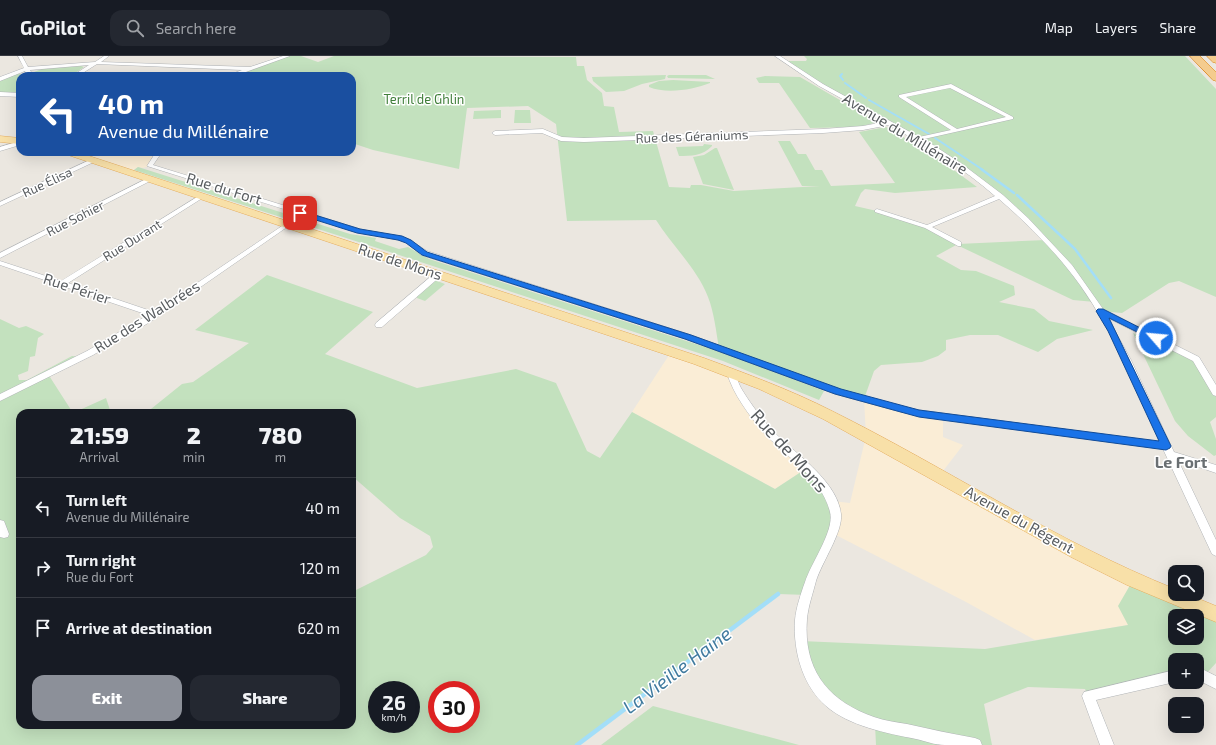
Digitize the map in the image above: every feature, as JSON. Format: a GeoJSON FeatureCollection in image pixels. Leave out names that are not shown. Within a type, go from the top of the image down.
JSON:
{"type":"FeatureCollection","features":[{"type":"Feature","properties":{"kind":"highway"},"geometry":{"type":"LineString","coordinates":[[1195,56],[1216,78]]}},
{"type":"Feature","properties":{"kind":"highway"},"geometry":{"type":"LineString","coordinates":[[1212,56],[1216,60]]}},
{"type":"Feature","properties":{"kind":"main road"},"geometry":{"type":"LineString","coordinates":[[0,139],[16,141]]}},
{"type":"Feature","properties":{"kind":"main road","name":"Rue de Mons"},"geometry":{"type":"LineString","coordinates":[[81,156],[699,360],[789,396],[828,415]]}},
{"type":"Feature","properties":{"kind":"main road","name":"Avenue du Régent"},"geometry":{"type":"LineString","coordinates":[[828,415],[1077,552],[1133,580],[1216,614]]}},
{"type":"Feature","properties":{"kind":"street"},"geometry":{"type":"LineString","coordinates":[[20,56],[28,72]]}},
{"type":"Feature","properties":{"kind":"street"},"geometry":{"type":"LineString","coordinates":[[81,72],[107,56]]}},
{"type":"Feature","properties":{"kind":"street"},"geometry":{"type":"LineString","coordinates":[[243,72],[288,56]]}},
{"type":"Feature","properties":{"kind":"street","name":"Avenue du Millénaire"},"geometry":{"type":"LineString","coordinates":[[777,56],[805,75],[918,139],[959,165],[1001,196],[1026,219],[1055,250],[1084,285],[1112,331],[1216,551]]}},
{"type":"Feature","properties":{"kind":"street"},"geometry":{"type":"LineString","coordinates":[[19,72],[27,69],[96,63],[252,69]]}},
{"type":"Feature","properties":{"kind":"street"},"geometry":{"type":"LineString","coordinates":[[0,79],[16,73]]}},
{"type":"Feature","properties":{"kind":"street"},"geometry":{"type":"LineString","coordinates":[[918,139],[1011,118],[951,86],[901,96],[955,130]]}},
{"type":"Feature","properties":{"kind":"street"},"geometry":{"type":"LineString","coordinates":[[0,94],[16,95]]}},
{"type":"Feature","properties":{"kind":"street","name":"Rue des Géraniums"},"geometry":{"type":"LineString","coordinates":[[495,132],[543,131],[561,139],[584,140],[829,131],[863,128],[890,123]]}},
{"type":"Feature","properties":{"kind":"street"},"geometry":{"type":"LineString","coordinates":[[0,150],[16,144]]}},
{"type":"Feature","properties":{"kind":"street","name":"Rue du Fort"},"geometry":{"type":"LineString","coordinates":[[157,156],[150,166],[359,231],[399,238],[408,241],[424,253],[688,337],[845,394],[919,413],[1168,450],[1216,469]]}},
{"type":"Feature","properties":{"kind":"street","name":"Rue Élisa"},"geometry":{"type":"LineString","coordinates":[[0,204],[94,160]]}},
{"type":"Feature","properties":{"kind":"street","name":"Rue Sohier"},"geometry":{"type":"LineString","coordinates":[[0,256],[150,179]]}},
{"type":"Feature","properties":{"kind":"street","name":"Rue Durant"},"geometry":{"type":"LineString","coordinates":[[62,284],[202,196]]}},
{"type":"Feature","properties":{"kind":"street"},"geometry":{"type":"LineString","coordinates":[[927,227],[1001,196]]}},
{"type":"Feature","properties":{"kind":"street"},"geometry":{"type":"LineString","coordinates":[[877,211],[927,227],[958,244]]}},
{"type":"Feature","properties":{"kind":"street","name":"Rue des Walbrées"},"geometry":{"type":"LineString","coordinates":[[0,398],[90,353],[155,315],[288,225]]}},
{"type":"Feature","properties":{"kind":"street","name":"Rue Périer"},"geometry":{"type":"LineString","coordinates":[[0,263],[155,315]]}},
{"type":"Feature","properties":{"kind":"street"},"geometry":{"type":"LineString","coordinates":[[379,325],[438,275]]}},
{"type":"Feature","properties":{"kind":"street"},"geometry":{"type":"LineString","coordinates":[[1100,311],[1196,359],[1216,393]]}},
{"type":"Feature","properties":{"kind":"street","name":"Rue de Mons"},"geometry":{"type":"LineString","coordinates":[[731,373],[736,388],[766,429],[822,484],[828,493],[836,513],[836,524],[811,580],[801,618],[801,637],[804,654],[810,674],[818,687],[830,701],[845,711],[875,724],[975,745]]}},
{"type":"Feature","properties":{"kind":"street"},"geometry":{"type":"LineString","coordinates":[[0,524],[4,534]]}},
{"type":"Feature","properties":{"kind":"street"},"geometry":{"type":"LineString","coordinates":[[1204,676],[1216,682]]}},
{"type":"Feature","properties":{"kind":"street"},"geometry":{"type":"LineString","coordinates":[[1107,745],[1088,696],[1168,678]]}},
{"type":"Feature","properties":{"kind":"shaded area"},"geometry":{"type":"Polygon","coordinates":[[[81,156],[156,156],[150,166],[143,168],[138,167],[134,170],[135,171],[119,168],[81,156]]]}},
{"type":"Feature","properties":{"kind":"shaded area"},"geometry":{"type":"Polygon","coordinates":[[[671,352],[731,373],[766,429],[807,468],[775,489],[632,412],[671,352]]]}},
{"type":"Feature","properties":{"kind":"shaded area"},"geometry":{"type":"Polygon","coordinates":[[[864,399],[943,417],[943,437],[963,445],[940,475],[1133,580],[1128,625],[1035,640],[966,602],[832,533],[832,501],[850,503],[866,436],[864,399]]]}},
{"type":"Feature","properties":{"kind":"green space","name":"Terril de Ghlin"},"geometry":{"type":"Polygon","coordinates":[[[288,56],[301,56],[318,62],[334,56],[576,57],[577,66],[584,66],[587,80],[602,93],[604,106],[614,107],[619,132],[653,131],[669,187],[690,188],[691,185],[701,185],[734,191],[820,186],[802,186],[778,141],[790,141],[798,154],[806,154],[815,170],[822,170],[831,186],[895,183],[859,132],[886,127],[932,154],[977,187],[895,193],[865,189],[861,193],[855,206],[877,211],[927,227],[958,244],[936,256],[961,270],[976,271],[1014,286],[1015,295],[999,302],[1034,309],[1049,321],[1093,330],[1057,339],[1038,352],[998,335],[970,335],[946,340],[946,350],[938,356],[922,362],[881,365],[874,371],[864,399],[719,348],[712,309],[704,287],[656,220],[567,221],[556,124],[528,106],[467,108],[459,169],[373,150],[356,144],[356,72],[242,72],[288,56]]]}},
{"type":"Feature","properties":{"kind":"green space"},"geometry":{"type":"Polygon","coordinates":[[[804,56],[1185,56],[1216,89],[1216,297],[1179,281],[1169,283],[1122,313],[1100,311],[1095,302],[1073,300],[959,246],[958,244],[1046,240],[1026,219],[959,165],[784,61],[806,61],[807,59],[804,56]]]}},
{"type":"Feature","properties":{"kind":"green space"},"geometry":{"type":"Polygon","coordinates":[[[84,67],[77,72],[34,72],[42,69],[84,67]]]}},
{"type":"Feature","properties":{"kind":"green space"},"geometry":{"type":"Polygon","coordinates":[[[16,74],[16,94],[0,93],[0,80],[16,74]]]}},
{"type":"Feature","properties":{"kind":"green space"},"geometry":{"type":"Polygon","coordinates":[[[666,75],[665,79],[642,84],[624,91],[606,92],[593,81],[592,77],[666,75]]]}},
{"type":"Feature","properties":{"kind":"green space"},"geometry":{"type":"Polygon","coordinates":[[[706,75],[715,79],[668,78],[667,76],[706,75]]]}},
{"type":"Feature","properties":{"kind":"green space"},"geometry":{"type":"Polygon","coordinates":[[[765,76],[800,77],[878,122],[859,127],[810,128],[779,83],[759,83],[756,78],[765,76]]]}},
{"type":"Feature","properties":{"kind":"green space"},"geometry":{"type":"Polygon","coordinates":[[[673,80],[710,83],[696,88],[671,91],[649,87],[649,85],[659,81],[673,80]]]}},
{"type":"Feature","properties":{"kind":"green space"},"geometry":{"type":"Polygon","coordinates":[[[501,110],[501,118],[473,119],[474,111],[501,110]]]}},
{"type":"Feature","properties":{"kind":"green space"},"geometry":{"type":"Polygon","coordinates":[[[515,110],[530,110],[531,123],[514,123],[515,110]]]}},
{"type":"Feature","properties":{"kind":"green space"},"geometry":{"type":"Polygon","coordinates":[[[704,144],[712,146],[701,154],[692,155],[679,156],[676,147],[703,146],[704,144]]]}},
{"type":"Feature","properties":{"kind":"green space"},"geometry":{"type":"Polygon","coordinates":[[[717,148],[734,190],[703,184],[693,157],[704,155],[717,148]]]}},
{"type":"Feature","properties":{"kind":"green space"},"geometry":{"type":"Polygon","coordinates":[[[138,167],[350,234],[376,238],[375,241],[399,249],[408,247],[429,259],[743,359],[824,391],[819,400],[723,361],[134,170],[138,167]]]}},
{"type":"Feature","properties":{"kind":"green space"},"geometry":{"type":"Polygon","coordinates":[[[267,275],[373,312],[325,354],[417,388],[516,369],[556,383],[587,451],[600,458],[632,412],[775,489],[807,468],[836,513],[807,595],[778,594],[577,745],[0,745],[0,319],[19,328],[26,326],[44,334],[38,338],[35,356],[30,357],[28,371],[18,375],[19,380],[27,380],[72,356],[82,357],[48,374],[70,409],[16,409],[16,729],[356,729],[356,590],[426,555],[433,547],[430,536],[400,518],[356,480],[356,409],[151,409],[182,384],[193,382],[249,343],[195,330],[267,275]]]}},
{"type":"Feature","properties":{"kind":"green space"},"geometry":{"type":"Polygon","coordinates":[[[432,279],[445,284],[425,301],[417,298],[417,293],[432,279]]]}},
{"type":"Feature","properties":{"kind":"green space"},"geometry":{"type":"Polygon","coordinates":[[[1133,333],[1154,343],[1161,355],[1168,355],[1166,347],[1168,345],[1196,359],[1216,393],[1216,417],[1210,422],[1216,439],[1216,455],[1214,456],[1188,436],[1175,421],[1133,333]]]}},
{"type":"Feature","properties":{"kind":"green space"},"geometry":{"type":"Polygon","coordinates":[[[106,398],[110,409],[82,409],[106,398]]]}},
{"type":"Feature","properties":{"kind":"green space"},"geometry":{"type":"Polygon","coordinates":[[[1133,580],[1168,594],[1168,601],[1184,601],[1204,609],[1168,609],[1168,645],[1204,645],[1204,609],[1216,614],[1216,663],[1204,676],[1204,653],[1168,653],[1168,678],[1088,696],[1085,689],[1028,687],[984,704],[992,745],[876,745],[875,724],[818,687],[801,641],[985,649],[1128,625],[1118,606],[1133,580]]]}},
{"type":"Feature","properties":{"kind":"green space"},"geometry":{"type":"Polygon","coordinates":[[[653,706],[799,745],[601,745],[653,706]]]}},
{"type":"Feature","properties":{"kind":"waterway"},"geometry":{"type":"LineString","coordinates":[[842,74],[840,76],[843,80]]}},
{"type":"Feature","properties":{"kind":"waterway"},"geometry":{"type":"LineString","coordinates":[[845,83],[866,98]]}},
{"type":"Feature","properties":{"kind":"waterway"},"geometry":{"type":"LineString","coordinates":[[869,100],[929,134]]}},
{"type":"Feature","properties":{"kind":"waterway"},"geometry":{"type":"LineString","coordinates":[[935,138],[983,170]]}},
{"type":"Feature","properties":{"kind":"waterway"},"geometry":{"type":"LineString","coordinates":[[981,169],[1014,193]]}},
{"type":"Feature","properties":{"kind":"waterway"},"geometry":{"type":"LineString","coordinates":[[1017,195],[1075,249],[1111,298]]}},
{"type":"Feature","properties":{"kind":"waterway","name":"La Vieille Haine"},"geometry":{"type":"LineString","coordinates":[[577,745],[778,594]]}},
{"type":"Feature","properties":{"kind":"district","name":"Le Fort"},"geometry":{"type":"Point","coordinates":[1181,462]}},
{"type":"Feature","properties":{"kind":"route"},"geometry":{"type":"LineString","coordinates":[[300,213],[359,231],[399,238],[408,241],[424,253],[688,337],[838,392],[901,410],[1166,446],[1112,331],[1100,311],[1156,338]]}}]}
